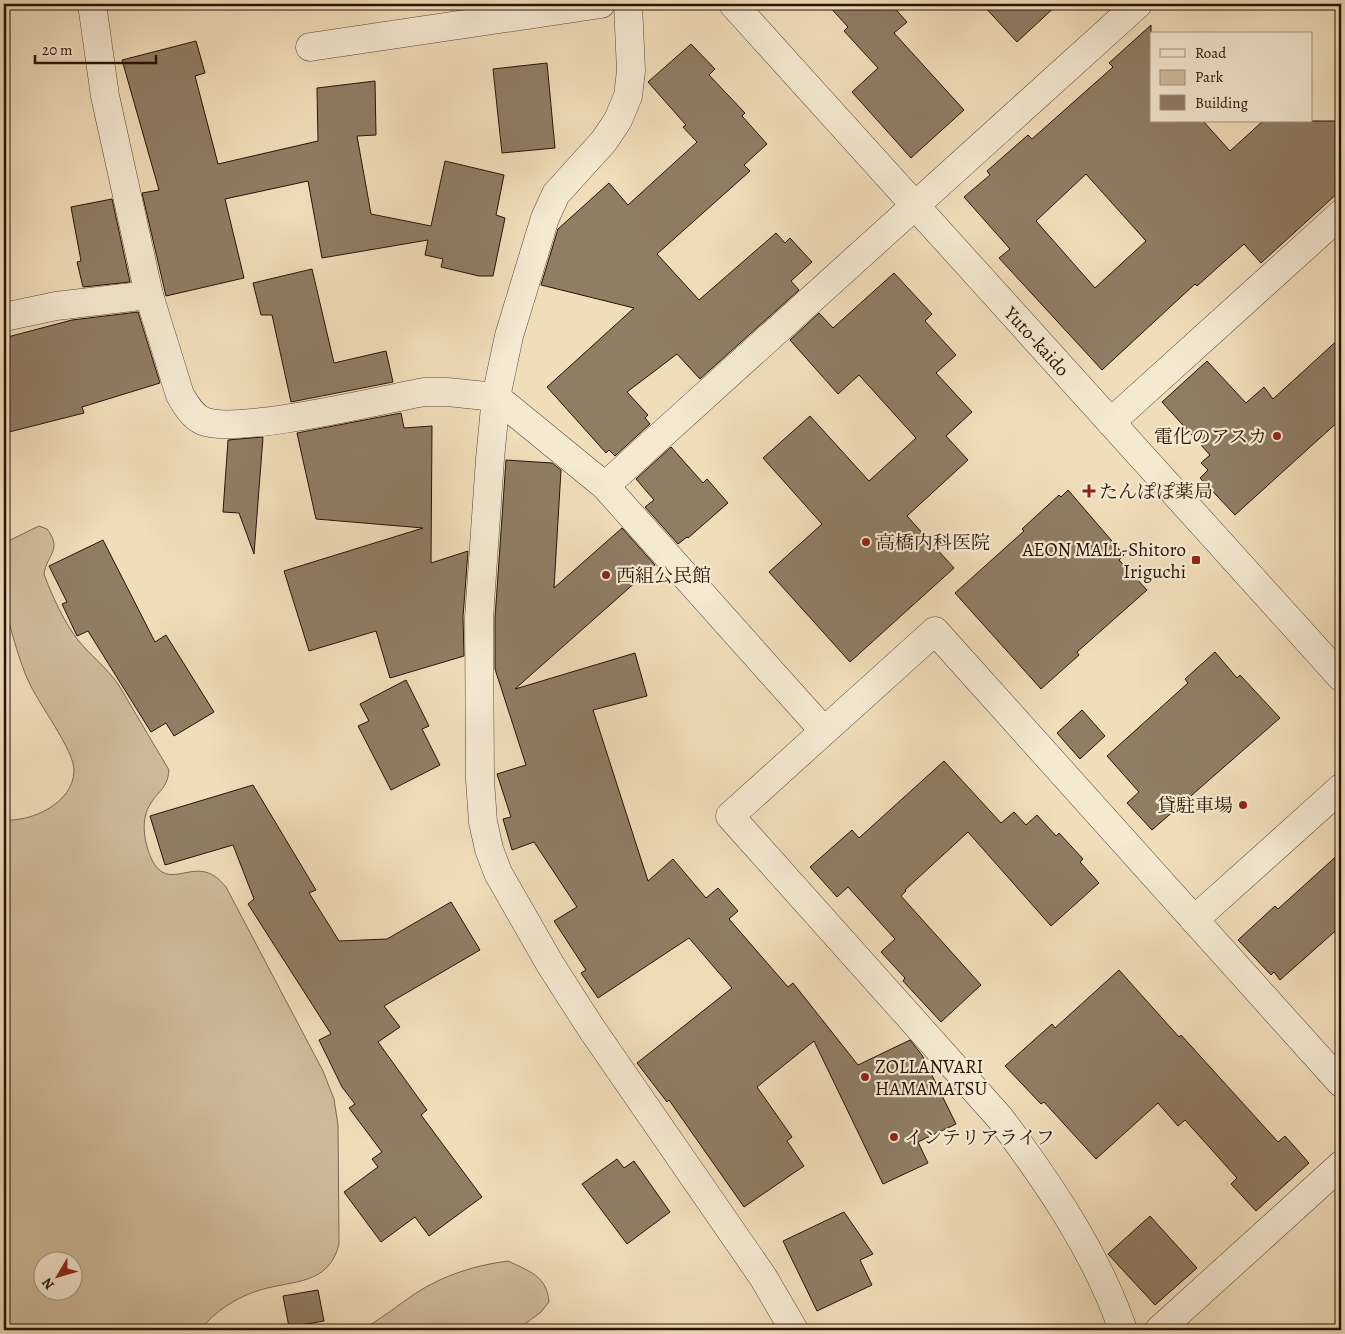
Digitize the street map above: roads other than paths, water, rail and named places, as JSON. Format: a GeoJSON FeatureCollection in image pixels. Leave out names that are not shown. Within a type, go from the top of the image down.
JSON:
{"type":"FeatureCollection","features":[{"type":"Feature","properties":{"kind":"street"},"geometry":{"type":"LineString","coordinates":[[92,4],[105,96],[149,295],[180,395],[189,410],[203,420],[219,424],[269,421],[424,392],[447,392],[496,397],[605,486],[824,731]]}},
{"type":"Feature","properties":{"kind":"street"},"geometry":{"type":"LineString","coordinates":[[310,47],[601,4]]}},
{"type":"Feature","properties":{"kind":"street"},"geometry":{"type":"LineString","coordinates":[[628,4],[631,71],[628,96],[618,120],[604,141],[556,194],[545,218],[509,336],[496,397],[479,618],[480,780],[483,822],[498,874],[550,964],[591,1028],[763,1277],[794,1330]]}},
{"type":"Feature","properties":{"kind":"street","name":"Yuto-kaido"},"geometry":{"type":"LineString","coordinates":[[733,4],[1341,676]]}},
{"type":"Feature","properties":{"kind":"street"},"geometry":{"type":"LineString","coordinates":[[605,486],[1138,4]]}},
{"type":"Feature","properties":{"kind":"street"},"geometry":{"type":"LineString","coordinates":[[1111,422],[1341,214]]}},
{"type":"Feature","properties":{"kind":"street"},"geometry":{"type":"LineString","coordinates":[[4,317],[56,306],[149,295]]}},
{"type":"Feature","properties":{"kind":"street"},"geometry":{"type":"LineString","coordinates":[[1123,1330],[1094,1263],[1071,1219],[1000,1118],[730,816],[935,631],[1341,1083]]}},
{"type":"Feature","properties":{"kind":"street"},"geometry":{"type":"LineString","coordinates":[[1194,920],[1341,788]]}},
{"type":"Feature","properties":{"kind":"street"},"geometry":{"type":"LineString","coordinates":[[1159,1330],[1341,1165]]}},
{"type":"Feature","properties":{"kind":"place","name":"電化のアスカ"},"geometry":{"type":"Point","coordinates":[1277,436]}},
{"type":"Feature","properties":{"kind":"place","name":"たんぽぽ薬局"},"geometry":{"type":"Point","coordinates":[1089,491]}},
{"type":"Feature","properties":{"kind":"place","name":"高橋内科医院"},"geometry":{"type":"Point","coordinates":[866,542]}},
{"type":"Feature","properties":{"kind":"place","name":"AEON MALL-Shitoro Iriguchi"},"geometry":{"type":"Point","coordinates":[1196,560]}},
{"type":"Feature","properties":{"kind":"place","name":"西組公民館"},"geometry":{"type":"Point","coordinates":[606,575]}},
{"type":"Feature","properties":{"kind":"place","name":"貸駐車場"},"geometry":{"type":"Point","coordinates":[1243,805]}},
{"type":"Feature","properties":{"kind":"place","name":"ZOLLANVARI HAMAMATSU"},"geometry":{"type":"Point","coordinates":[865,1077]}},
{"type":"Feature","properties":{"kind":"place","name":"インテリアライフ"},"geometry":{"type":"Point","coordinates":[894,1137]}}]}
